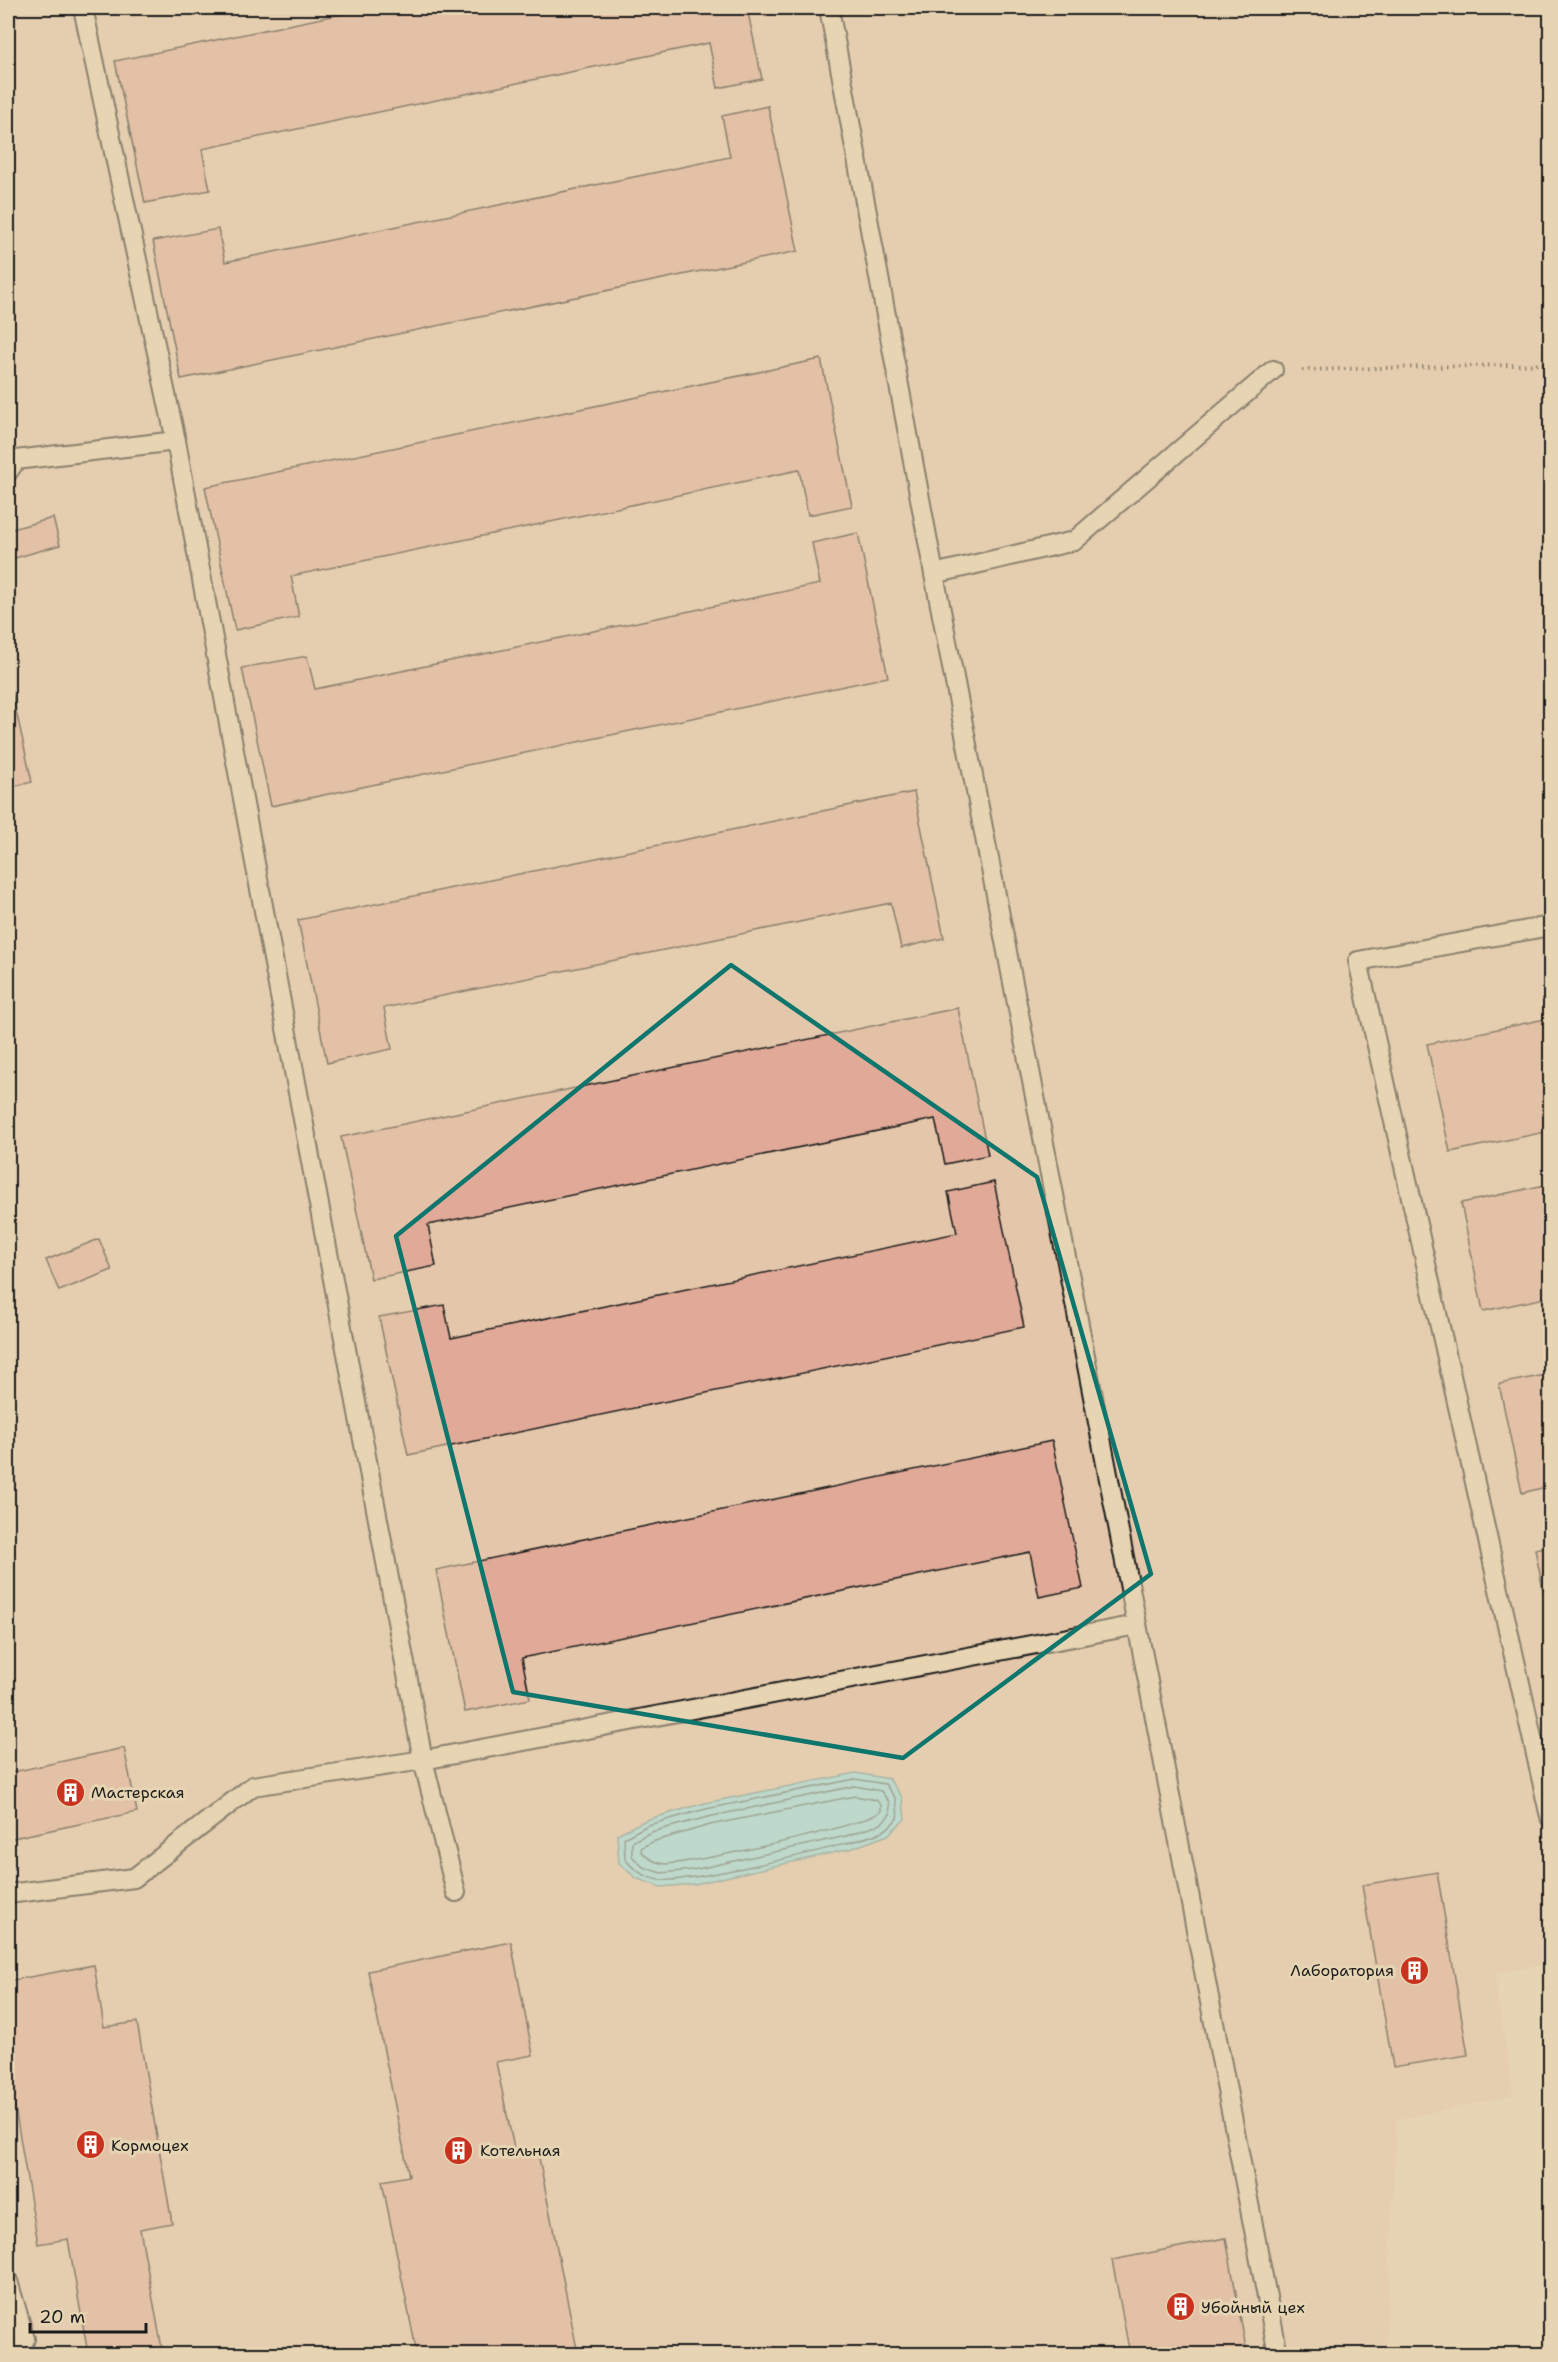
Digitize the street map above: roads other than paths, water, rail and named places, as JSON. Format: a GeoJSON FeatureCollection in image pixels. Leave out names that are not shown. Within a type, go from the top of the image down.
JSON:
{"type":"FeatureCollection","features":[{"type":"Feature","properties":{"kind":"lane"},"geometry":{"type":"LineString","coordinates":[[83,8],[176,441],[423,1760],[456,1892]]}},
{"type":"Feature","properties":{"kind":"lane"},"geometry":{"type":"LineString","coordinates":[[829,8],[934,574],[1278,2355]]}},
{"type":"Feature","properties":{"kind":"lane"},"geometry":{"type":"LineString","coordinates":[[934,574],[1074,541],[1274,370]]}},
{"type":"Feature","properties":{"kind":"lane"},"geometry":{"type":"LineString","coordinates":[[8,472],[16,460],[176,441]]}},
{"type":"Feature","properties":{"kind":"lane"},"geometry":{"type":"LineString","coordinates":[[1551,926],[1358,961],[1551,1817]]}},
{"type":"Feature","properties":{"kind":"lane"},"geometry":{"type":"LineString","coordinates":[[8,1894],[134,1878],[253,1786],[423,1760],[1137,1625]]}},
{"type":"Feature","properties":{"kind":"lane"},"geometry":{"type":"LineString","coordinates":[[8,2281],[25,2339],[17,2355]]}},
{"type":"Feature","properties":{"kind":"water"},"geometry":{"type":"Polygon","coordinates":[[[856,1773],[889,1779],[902,1797],[905,1819],[888,1835],[850,1849],[695,1884],[660,1887],[636,1878],[619,1863],[617,1834],[646,1820],[705,1803],[856,1773]]]}},
{"type":"Feature","properties":{"kind":"place","name":"Мастерская"},"geometry":{"type":"Point","coordinates":[70,1792]}},
{"type":"Feature","properties":{"kind":"place","name":"Лаборатория"},"geometry":{"type":"Point","coordinates":[1415,1970]}},
{"type":"Feature","properties":{"kind":"place","name":"Кормоцех"},"geometry":{"type":"Point","coordinates":[90,2145]}},
{"type":"Feature","properties":{"kind":"place","name":"Котельная"},"geometry":{"type":"Point","coordinates":[459,2150]}},
{"type":"Feature","properties":{"kind":"place","name":"Убойный цех"},"geometry":{"type":"Point","coordinates":[1180,2307]}}]}
